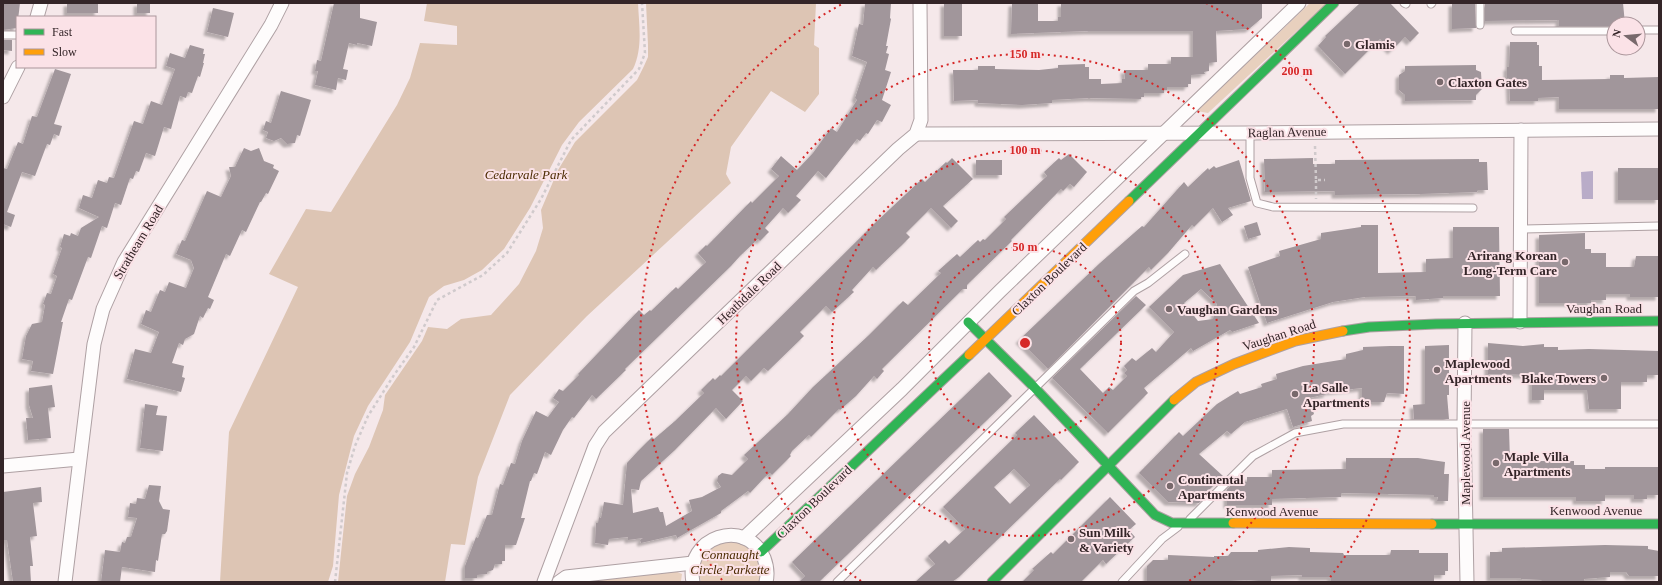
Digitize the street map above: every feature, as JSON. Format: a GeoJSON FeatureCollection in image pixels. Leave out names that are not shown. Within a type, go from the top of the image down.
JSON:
{"type":"FeatureCollection","features":[{"type":"Feature","properties":{"kind":"street"},"geometry":{"type":"LineString","coordinates":[[37,16],[41,3]]}},
{"type":"Feature","properties":{"kind":"street","name":"Strathearn Road"},"geometry":{"type":"LineString","coordinates":[[65,582],[94,344],[102,314],[113,283],[124,262],[271,25],[282,3]]}},
{"type":"Feature","properties":{"kind":"street"},"geometry":{"type":"LineString","coordinates":[[916,134],[921,120],[920,3]]}},
{"type":"Feature","properties":{"kind":"street","name":"Claxton Boulevard"},"geometry":{"type":"LineString","coordinates":[[744,538],[896,394],[968,322],[1166,133],[1299,3]]}},
{"type":"Feature","properties":{"kind":"street","name":"Claxton Boulevard"},"geometry":{"type":"LineString","coordinates":[[761,552],[927,393],[986,340],[1334,3]]}},
{"type":"Feature","properties":{"kind":"street"},"geometry":{"type":"LineString","coordinates":[[3,96],[17,68]]}},
{"type":"Feature","properties":{"kind":"street","name":"Raglan Avenue"},"geometry":{"type":"LineString","coordinates":[[916,134],[1250,133],[1659,129]]}},
{"type":"Feature","properties":{"kind":"street"},"geometry":{"type":"LineString","coordinates":[[1520,322],[1521,130]]}},
{"type":"Feature","properties":{"kind":"street","name":"Heathdale Road"},"geometry":{"type":"LineString","coordinates":[[544,582],[595,446],[604,432],[892,154],[916,134]]}},
{"type":"Feature","properties":{"kind":"street","name":"Vaughan Road"},"geometry":{"type":"LineString","coordinates":[[992,582],[1108,468],[1173,400],[1196,382],[1234,364],[1295,341],[1336,332],[1369,327],[1465,323],[1659,321]]}},
{"type":"Feature","properties":{"kind":"street","name":"Kenwood Avenue"},"geometry":{"type":"LineString","coordinates":[[968,322],[1034,387],[1108,468],[1154,515],[1172,523],[1659,524]]}},
{"type":"Feature","properties":{"kind":"street","name":"Maplewood Avenue"},"geometry":{"type":"LineString","coordinates":[[1465,323],[1464,424],[1466,582]]}},
{"type":"Feature","properties":{"kind":"street"},"geometry":{"type":"LineString","coordinates":[[3,466],[79,459]]}},
{"type":"Feature","properties":{"kind":"street"},"geometry":{"type":"LineString","coordinates":[[693,582],[693,563],[698,551],[707,542],[719,536],[732,535],[744,538],[754,544],[761,552],[766,564],[766,582]]}},
{"type":"Feature","properties":{"kind":"street"},"geometry":{"type":"LineString","coordinates":[[559,582],[566,577],[693,563]]}},
{"type":"Feature","properties":{"kind":"lane"},"geometry":{"type":"LineString","coordinates":[[1480,3],[1480,25]]}},
{"type":"Feature","properties":{"kind":"lane"},"geometry":{"type":"LineString","coordinates":[[1646,30],[1659,30]]}},
{"type":"Feature","properties":{"kind":"lane"},"geometry":{"type":"LineString","coordinates":[[1515,31],[1606,31]]}},
{"type":"Feature","properties":{"kind":"lane"},"geometry":{"type":"LineString","coordinates":[[3,35],[16,35]]}},
{"type":"Feature","properties":{"kind":"lane"},"geometry":{"type":"LineString","coordinates":[[1250,133],[1250,178],[1253,196],[1257,203],[1273,207],[1472,208]]}},
{"type":"Feature","properties":{"kind":"lane"},"geometry":{"type":"LineString","coordinates":[[1521,229],[1659,226]]}},
{"type":"Feature","properties":{"kind":"lane"},"geometry":{"type":"LineString","coordinates":[[837,582],[1034,387],[1134,291],[1148,283],[1185,254]]}},
{"type":"Feature","properties":{"kind":"lane"},"geometry":{"type":"LineString","coordinates":[[1122,582],[1162,539],[1196,514],[1253,456],[1295,433],[1344,424],[1659,424]]}},
{"type":"Feature","properties":{"kind":"path"},"geometry":{"type":"LineString","coordinates":[[335,582],[345,485],[355,446],[368,416],[394,375],[417,343],[437,300],[482,275],[507,253],[541,199],[571,140],[639,69],[645,53],[642,3]]}},
{"type":"Feature","properties":{"kind":"path"},"geometry":{"type":"LineString","coordinates":[[1315,146],[1316,207]]}},
{"type":"Feature","properties":{"kind":"path"},"geometry":{"type":"LineString","coordinates":[[1316,180],[1325,180]]}},
{"type":"Feature","properties":{"kind":"green space","name":"Cedarvale Park"},"geometry":{"type":"Polygon","coordinates":[[[427,3],[638,3],[640,37],[636,61],[633,69],[579,122],[562,145],[530,208],[504,249],[482,270],[464,280],[444,286],[429,297],[410,342],[368,406],[354,436],[339,495],[333,566],[328,582],[220,582],[229,432],[298,287],[269,274],[306,209],[331,212],[397,105],[410,78],[420,43],[457,45],[457,26],[424,21],[427,3]]]}},
{"type":"Feature","properties":{"kind":"green space"},"geometry":{"type":"Polygon","coordinates":[[[646,3],[816,3],[814,45],[819,48],[819,94],[805,112],[771,91],[731,147],[726,174],[731,183],[587,316],[510,395],[478,477],[465,545],[451,544],[445,582],[338,582],[347,496],[355,474],[369,447],[383,410],[385,395],[422,341],[428,327],[447,329],[461,319],[491,315],[519,284],[536,251],[543,228],[541,210],[558,170],[575,142],[637,80],[644,66],[648,57],[646,3]]]}},
{"type":"Feature","properties":{"kind":"green space"},"geometry":{"type":"Polygon","coordinates":[[[1310,3],[1327,3],[1208,113],[1197,111],[1310,3]]]}},
{"type":"Feature","properties":{"kind":"green space","name":"Connaught Circle Parkette"},"geometry":{"type":"Polygon","coordinates":[[[738,541],[746,545],[755,553],[760,570],[759,582],[701,582],[700,569],[703,558],[720,542],[738,541]]]}},
{"type":"Feature","properties":{"kind":"green space"},"geometry":{"type":"Polygon","coordinates":[[[675,571],[682,574],[681,581],[576,582],[675,571]]]}},
{"type":"Feature","properties":{"kind":"shaded area"},"geometry":{"type":"Polygon","coordinates":[[[1593,171],[1593,199],[1582,199],[1581,172],[1593,171]]]}},
{"type":"Feature","properties":{"kind":"building"},"geometry":{"type":"Polygon","coordinates":[[[3,3],[20,3],[18,16],[16,16],[16,28],[3,30],[3,3]]]}},
{"type":"Feature","properties":{"kind":"building"},"geometry":{"type":"Polygon","coordinates":[[[67,3],[98,3],[98,13],[67,13],[67,3]]]}},
{"type":"Feature","properties":{"kind":"building"},"geometry":{"type":"Polygon","coordinates":[[[137,3],[150,3],[150,13],[137,13],[137,3]]]}},
{"type":"Feature","properties":{"kind":"building"},"geometry":{"type":"Polygon","coordinates":[[[334,3],[360,3],[360,18],[377,22],[372,46],[349,43],[343,69],[348,70],[346,80],[338,78],[336,90],[315,85],[318,71],[315,71],[317,60],[321,61],[334,3]]]}},
{"type":"Feature","properties":{"kind":"building"},"geometry":{"type":"Polygon","coordinates":[[[865,3],[891,3],[891,19],[886,46],[888,46],[886,53],[889,54],[885,70],[891,72],[882,100],[891,105],[882,122],[877,120],[868,134],[866,133],[860,141],[857,139],[826,178],[818,171],[796,196],[801,200],[788,213],[783,208],[765,228],[769,232],[760,241],[758,239],[740,256],[596,399],[592,395],[574,418],[572,417],[563,430],[551,455],[545,452],[537,474],[534,473],[530,481],[521,518],[525,518],[516,545],[505,545],[505,561],[502,561],[502,564],[495,564],[493,570],[487,572],[487,574],[477,575],[477,578],[465,578],[465,566],[476,537],[478,538],[487,515],[492,515],[500,484],[503,485],[511,463],[515,464],[522,441],[536,411],[548,417],[559,402],[553,398],[559,389],[563,391],[639,310],[644,315],[650,310],[651,311],[676,287],[678,289],[706,262],[698,253],[779,176],[771,169],[781,156],[797,170],[813,153],[831,128],[837,132],[857,100],[855,98],[867,62],[852,56],[859,24],[863,25],[865,3]]]}},
{"type":"Feature","properties":{"kind":"building"},"geometry":{"type":"Polygon","coordinates":[[[944,3],[962,3],[962,36],[944,36],[944,3]]]}},
{"type":"Feature","properties":{"kind":"building"},"geometry":{"type":"Polygon","coordinates":[[[1012,3],[1038,3],[1038,21],[1058,21],[1058,17],[1061,17],[1061,3],[1262,3],[1262,18],[1249,29],[1216,31],[1217,62],[1209,63],[1209,71],[1204,72],[1205,74],[1191,75],[1191,84],[1188,84],[1188,87],[1167,87],[1167,90],[1164,90],[1164,93],[1144,93],[1144,97],[1141,97],[1141,99],[1089,98],[1052,100],[1052,103],[1022,105],[978,103],[978,100],[954,101],[953,70],[978,70],[978,66],[995,66],[995,69],[1039,70],[1058,68],[1058,65],[1085,64],[1085,67],[1089,67],[1089,79],[1101,79],[1101,84],[1122,83],[1122,79],[1125,79],[1124,70],[1148,70],[1148,64],[1171,64],[1171,57],[1193,57],[1193,31],[1088,31],[1011,34],[1012,3]]]}},
{"type":"Feature","properties":{"kind":"building"},"geometry":{"type":"Polygon","coordinates":[[[1360,3],[1390,3],[1419,33],[1410,42],[1405,37],[1391,51],[1380,39],[1345,74],[1318,46],[1326,37],[1325,36],[1360,3]]]}},
{"type":"Feature","properties":{"kind":"building"},"geometry":{"type":"Polygon","coordinates":[[[1452,3],[1475,3],[1476,28],[1452,29],[1452,3]]]}},
{"type":"Feature","properties":{"kind":"building"},"geometry":{"type":"Polygon","coordinates":[[[1485,3],[1623,3],[1624,16],[1606,16],[1606,26],[1559,26],[1559,20],[1485,21],[1485,3]]]}},
{"type":"Feature","properties":{"kind":"building"},"geometry":{"type":"Polygon","coordinates":[[[213,8],[234,13],[228,37],[207,32],[213,8]]]}},
{"type":"Feature","properties":{"kind":"building"},"geometry":{"type":"Polygon","coordinates":[[[3,40],[12,40],[12,51],[3,50],[3,40]]]}},
{"type":"Feature","properties":{"kind":"building"},"geometry":{"type":"Polygon","coordinates":[[[1510,42],[1537,42],[1537,45],[1539,45],[1539,66],[1542,66],[1542,80],[1610,79],[1610,75],[1624,75],[1624,78],[1659,77],[1659,109],[1559,109],[1559,97],[1538,98],[1538,101],[1510,101],[1507,67],[1509,67],[1510,42]]]}},
{"type":"Feature","properties":{"kind":"building"},"geometry":{"type":"Polygon","coordinates":[[[190,45],[204,49],[204,63],[200,77],[198,76],[192,93],[188,92],[186,98],[180,96],[171,129],[164,127],[155,156],[146,153],[139,172],[136,171],[133,179],[130,178],[121,205],[115,203],[107,228],[102,226],[91,258],[88,257],[72,300],[69,299],[61,322],[63,322],[53,374],[31,371],[33,361],[22,359],[26,336],[32,324],[42,322],[45,305],[43,304],[47,293],[51,294],[57,276],[53,274],[62,248],[60,247],[64,234],[70,236],[71,233],[78,236],[81,228],[99,217],[79,208],[83,195],[92,198],[98,180],[107,183],[109,177],[114,178],[134,121],[143,124],[151,101],[162,105],[175,69],[166,66],[170,53],[185,58],[190,45]]]}},
{"type":"Feature","properties":{"kind":"building","name":"Claxton Gates"},"geometry":{"type":"Polygon","coordinates":[[[1476,65],[1476,70],[1481,72],[1482,89],[1476,95],[1476,100],[1405,101],[1405,95],[1399,90],[1399,75],[1405,71],[1405,66],[1476,65]]]}},
{"type":"Feature","properties":{"kind":"building"},"geometry":{"type":"Polygon","coordinates":[[[55,69],[71,74],[54,124],[62,126],[59,136],[54,134],[50,145],[47,144],[35,176],[22,172],[7,212],[15,215],[11,227],[3,224],[3,168],[7,169],[18,142],[23,144],[32,116],[37,117],[55,69]]]}},
{"type":"Feature","properties":{"kind":"building"},"geometry":{"type":"Polygon","coordinates":[[[281,91],[311,100],[300,136],[297,135],[295,143],[287,144],[281,138],[274,141],[266,138],[268,132],[263,130],[266,121],[271,123],[281,91]]]}},
{"type":"Feature","properties":{"kind":"building"},"geometry":{"type":"Polygon","coordinates":[[[244,148],[251,151],[259,148],[264,161],[274,165],[273,168],[279,171],[268,194],[266,193],[260,202],[246,232],[242,230],[230,256],[226,254],[208,297],[214,300],[210,309],[208,308],[203,318],[200,316],[194,334],[185,339],[183,345],[179,343],[172,363],[184,366],[182,377],[185,378],[181,392],[127,379],[135,349],[151,353],[159,332],[141,324],[146,310],[151,312],[160,290],[165,292],[169,282],[186,288],[194,268],[191,260],[176,254],[182,240],[185,241],[207,191],[221,197],[231,176],[229,167],[235,167],[244,148]]]}},
{"type":"Feature","properties":{"kind":"building"},"geometry":{"type":"Polygon","coordinates":[[[1069,154],[1087,172],[1074,187],[1070,184],[1063,191],[1061,189],[1011,240],[1012,241],[967,285],[967,289],[963,289],[882,369],[884,371],[877,379],[874,376],[856,396],[840,410],[839,409],[811,437],[809,435],[792,451],[791,456],[772,475],[770,473],[750,493],[748,491],[721,511],[721,513],[677,538],[676,535],[641,543],[640,540],[643,538],[628,540],[628,537],[609,539],[608,545],[595,543],[596,523],[598,523],[599,517],[601,518],[604,502],[623,505],[627,463],[652,437],[654,439],[675,421],[704,393],[701,390],[713,378],[715,380],[720,375],[721,376],[875,223],[922,179],[925,182],[952,158],[973,179],[943,206],[958,221],[951,228],[931,208],[906,233],[910,237],[901,246],[876,270],[873,267],[852,290],[854,292],[832,312],[826,306],[800,332],[804,336],[768,371],[764,368],[751,381],[746,376],[732,390],[743,401],[726,419],[716,408],[675,450],[641,481],[639,490],[631,489],[633,513],[658,507],[660,512],[663,512],[666,526],[692,511],[689,500],[702,497],[721,487],[717,481],[718,476],[722,473],[732,475],[748,459],[744,455],[903,301],[908,305],[941,273],[938,271],[957,254],[960,257],[978,240],[980,242],[983,239],[985,240],[1006,219],[1004,217],[1047,176],[1044,172],[1059,158],[1061,160],[1069,154]]]}},
{"type":"Feature","properties":{"kind":"building"},"geometry":{"type":"Polygon","coordinates":[[[1313,158],[1313,164],[1335,164],[1335,160],[1479,159],[1479,162],[1487,162],[1488,190],[1478,190],[1477,192],[1421,194],[1335,195],[1335,191],[1265,192],[1264,159],[1313,158]]]}},
{"type":"Feature","properties":{"kind":"building"},"geometry":{"type":"Polygon","coordinates":[[[976,160],[1002,160],[1002,175],[976,175],[976,160]]]}},
{"type":"Feature","properties":{"kind":"building"},"geometry":{"type":"Polygon","coordinates":[[[1239,160],[1251,201],[1228,208],[1233,215],[1222,222],[1213,208],[1194,227],[1192,225],[1151,270],[1149,267],[1048,369],[1019,340],[1100,263],[1142,226],[1144,227],[1184,182],[1188,187],[1208,168],[1209,170],[1214,166],[1216,168],[1239,160]]]}},
{"type":"Feature","properties":{"kind":"building"},"geometry":{"type":"Polygon","coordinates":[[[1618,168],[1659,168],[1659,200],[1618,200],[1618,168]]]}},
{"type":"Feature","properties":{"kind":"building"},"geometry":{"type":"Polygon","coordinates":[[[1257,222],[1261,235],[1248,239],[1244,226],[1257,222]]]}},
{"type":"Feature","properties":{"kind":"building"},"geometry":{"type":"Polygon","coordinates":[[[1361,225],[1378,225],[1378,273],[1426,272],[1426,259],[1453,258],[1453,227],[1499,227],[1500,296],[1443,296],[1443,298],[1416,300],[1416,296],[1365,297],[1333,302],[1267,323],[1248,267],[1280,256],[1279,251],[1321,239],[1321,233],[1361,227],[1361,225]]]}},
{"type":"Feature","properties":{"kind":"building"},"geometry":{"type":"Polygon","coordinates":[[[1585,233],[1585,249],[1591,249],[1591,253],[1606,253],[1606,267],[1634,267],[1636,256],[1659,256],[1659,297],[1630,297],[1630,294],[1606,294],[1606,300],[1591,300],[1591,303],[1539,303],[1539,235],[1585,233]]]}},
{"type":"Feature","properties":{"kind":"building"},"geometry":{"type":"Polygon","coordinates":[[[1220,264],[1259,323],[1232,332],[1230,330],[1193,351],[1191,348],[1144,388],[1148,393],[1108,433],[1052,378],[1136,296],[1146,305],[1080,369],[1103,393],[1109,387],[1113,390],[1127,376],[1124,373],[1127,370],[1124,366],[1132,358],[1136,361],[1152,348],[1156,352],[1174,332],[1149,307],[1183,275],[1220,264]],[[1201,289],[1184,303],[1198,321],[1213,319],[1217,304],[1201,289]]]}},
{"type":"Feature","properties":{"kind":"building"},"geometry":{"type":"Polygon","coordinates":[[[1488,343],[1523,346],[1544,344],[1544,347],[1558,347],[1558,350],[1589,349],[1659,351],[1658,375],[1647,375],[1647,382],[1621,382],[1621,409],[1589,409],[1587,390],[1544,390],[1544,400],[1532,400],[1532,375],[1488,374],[1488,343]]]}},
{"type":"Feature","properties":{"kind":"building","name":"Maplewood Apartments"},"geometry":{"type":"Polygon","coordinates":[[[1449,345],[1449,395],[1447,395],[1449,419],[1414,419],[1413,405],[1425,404],[1425,346],[1449,345]]]}},
{"type":"Feature","properties":{"kind":"building"},"geometry":{"type":"Polygon","coordinates":[[[1404,346],[1404,394],[1387,393],[1384,402],[1362,402],[1362,388],[1327,392],[1327,394],[1309,398],[1314,414],[1311,416],[1312,421],[1293,427],[1287,409],[1245,422],[1231,434],[1227,431],[1199,454],[1223,476],[1201,498],[1202,500],[1199,503],[1168,502],[1139,473],[1179,432],[1183,436],[1217,404],[1238,391],[1240,394],[1262,387],[1261,384],[1277,379],[1276,374],[1303,366],[1346,359],[1346,354],[1363,350],[1363,347],[1404,346]]]}},
{"type":"Feature","properties":{"kind":"building"},"geometry":{"type":"Polygon","coordinates":[[[989,372],[1012,396],[819,582],[799,582],[805,576],[792,562],[989,372]]]}},
{"type":"Feature","properties":{"kind":"building"},"geometry":{"type":"Polygon","coordinates":[[[52,385],[55,407],[48,408],[51,438],[28,440],[26,418],[33,418],[29,405],[29,388],[52,385]]]}},
{"type":"Feature","properties":{"kind":"building"},"geometry":{"type":"Polygon","coordinates":[[[145,404],[158,406],[156,415],[167,416],[163,451],[140,448],[145,404]]]}},
{"type":"Feature","properties":{"kind":"building"},"geometry":{"type":"Polygon","coordinates":[[[1034,415],[1079,462],[959,577],[952,582],[915,582],[935,564],[928,556],[945,540],[949,544],[965,529],[943,507],[1017,435],[1015,433],[1034,415]],[[1014,469],[994,487],[1010,504],[1030,485],[1014,469]]]}},
{"type":"Feature","properties":{"kind":"building"},"geometry":{"type":"Polygon","coordinates":[[[1483,429],[1509,429],[1510,461],[1574,461],[1574,465],[1585,465],[1585,469],[1605,469],[1605,467],[1659,467],[1659,495],[1647,495],[1647,499],[1634,499],[1634,495],[1605,495],[1605,501],[1576,501],[1576,497],[1483,497],[1483,429]]]}},
{"type":"Feature","properties":{"kind":"building"},"geometry":{"type":"Polygon","coordinates":[[[1346,458],[1418,458],[1445,462],[1444,474],[1449,474],[1448,501],[1437,501],[1438,497],[1434,497],[1434,495],[1341,493],[1341,497],[1272,499],[1272,505],[1227,505],[1227,489],[1234,482],[1247,482],[1247,477],[1272,477],[1272,470],[1346,469],[1346,458]]]}},
{"type":"Feature","properties":{"kind":"building"},"geometry":{"type":"Polygon","coordinates":[[[149,485],[161,486],[159,501],[163,509],[170,510],[167,531],[165,534],[162,534],[155,572],[122,567],[120,582],[101,582],[105,550],[120,552],[122,542],[125,543],[127,537],[131,537],[137,518],[128,517],[130,503],[136,504],[137,498],[145,499],[149,485]]]}},
{"type":"Feature","properties":{"kind":"building"},"geometry":{"type":"Polygon","coordinates":[[[41,487],[42,502],[33,503],[37,536],[30,537],[33,566],[30,566],[31,582],[13,582],[7,540],[3,540],[3,492],[41,487]]]}},
{"type":"Feature","properties":{"kind":"building"},"geometry":{"type":"Polygon","coordinates":[[[1110,497],[1136,524],[1129,530],[1135,537],[1106,564],[1103,560],[1081,582],[1022,582],[1034,570],[1032,569],[1051,552],[1053,554],[1110,497]]]}},
{"type":"Feature","properties":{"kind":"building"},"geometry":{"type":"Polygon","coordinates":[[[1605,545],[1648,546],[1648,549],[1659,551],[1659,576],[1629,576],[1626,572],[1610,572],[1610,577],[1584,579],[1585,582],[1542,582],[1541,580],[1521,578],[1490,578],[1490,552],[1502,552],[1502,548],[1605,545]]]}},
{"type":"Feature","properties":{"kind":"building"},"geometry":{"type":"Polygon","coordinates":[[[1289,547],[1310,548],[1310,552],[1343,553],[1344,555],[1390,555],[1391,550],[1419,550],[1419,553],[1448,553],[1448,571],[1445,571],[1445,575],[1434,575],[1434,582],[1331,582],[1331,577],[1302,577],[1302,575],[1271,576],[1271,582],[1247,580],[1212,582],[1147,582],[1147,566],[1153,560],[1168,560],[1168,555],[1214,557],[1228,556],[1231,552],[1258,552],[1258,550],[1289,547]]]}},
{"type":"Feature","properties":{"kind":"traffic: fast"},"geometry":{"type":"LineString","coordinates":[[1129,201],[1334,3]]}},
{"type":"Feature","properties":{"kind":"traffic: fast"},"geometry":{"type":"LineString","coordinates":[[1343,331],[1369,327],[1436,324],[1659,321]]}},
{"type":"Feature","properties":{"kind":"traffic: fast"},"geometry":{"type":"LineString","coordinates":[[968,322],[1034,387],[1155,515],[1172,523],[1233,523]]}},
{"type":"Feature","properties":{"kind":"traffic: fast"},"geometry":{"type":"LineString","coordinates":[[761,552],[969,355]]}},
{"type":"Feature","properties":{"kind":"traffic: fast"},"geometry":{"type":"LineString","coordinates":[[992,582],[1174,400]]}},
{"type":"Feature","properties":{"kind":"traffic: fast"},"geometry":{"type":"LineString","coordinates":[[1432,524],[1659,524]]}},
{"type":"Feature","properties":{"kind":"traffic: slow"},"geometry":{"type":"LineString","coordinates":[[969,355],[1129,201]]}},
{"type":"Feature","properties":{"kind":"traffic: slow"},"geometry":{"type":"LineString","coordinates":[[1174,400],[1196,382],[1234,364],[1295,341],[1343,331]]}},
{"type":"Feature","properties":{"kind":"traffic: slow"},"geometry":{"type":"LineString","coordinates":[[1233,523],[1432,524]]}},
{"type":"Feature","properties":{"kind":"place","name":"Glamis"},"geometry":{"type":"Point","coordinates":[1347,44]}},
{"type":"Feature","properties":{"kind":"place","name":"Claxton Gates"},"geometry":{"type":"Point","coordinates":[1440,82]}},
{"type":"Feature","properties":{"kind":"place","name":"Arirang Korean Long-Term Care"},"geometry":{"type":"Point","coordinates":[1565,262]}},
{"type":"Feature","properties":{"kind":"place","name":"Vaughan Gardens"},"geometry":{"type":"Point","coordinates":[1169,309]}},
{"type":"Feature","properties":{"kind":"place","name":"Maplewood Apartments"},"geometry":{"type":"Point","coordinates":[1437,370]}},
{"type":"Feature","properties":{"kind":"place","name":"Blake Towers"},"geometry":{"type":"Point","coordinates":[1604,378]}},
{"type":"Feature","properties":{"kind":"place","name":"La Salle Apartments"},"geometry":{"type":"Point","coordinates":[1295,394]}},
{"type":"Feature","properties":{"kind":"place","name":"Maple Villa Apartments"},"geometry":{"type":"Point","coordinates":[1496,463]}},
{"type":"Feature","properties":{"kind":"place","name":"Continental Apartments"},"geometry":{"type":"Point","coordinates":[1170,486]}},
{"type":"Feature","properties":{"kind":"place","name":"Sun Milk & Variety"},"geometry":{"type":"Point","coordinates":[1071,539]}}]}
